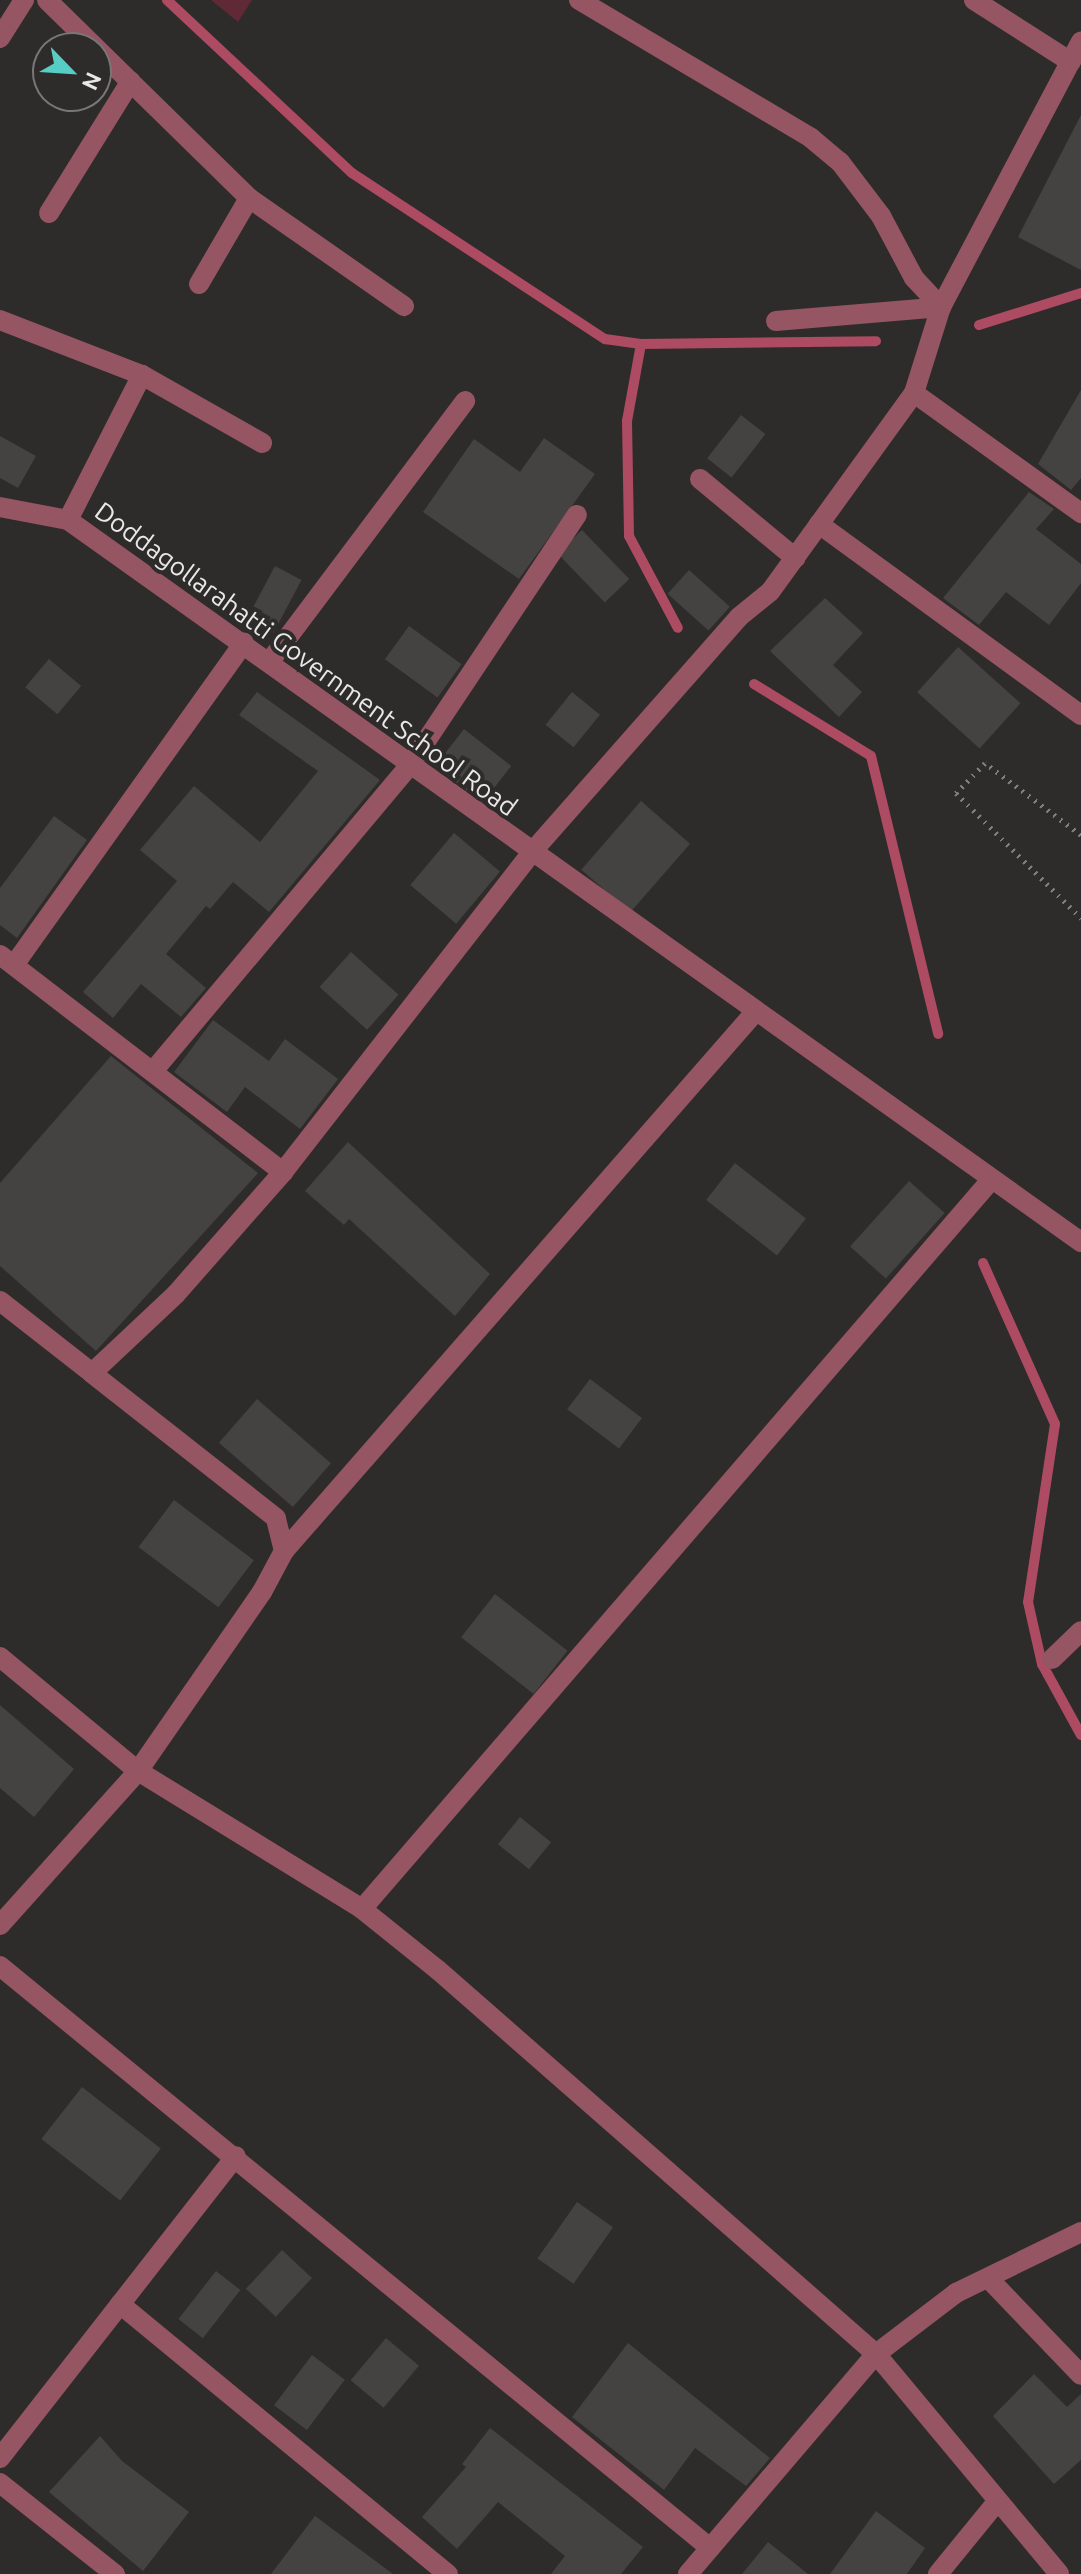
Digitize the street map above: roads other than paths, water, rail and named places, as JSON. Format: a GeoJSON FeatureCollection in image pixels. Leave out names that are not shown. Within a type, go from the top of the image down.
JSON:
{"type":"FeatureCollection","features":[{"type":"Feature","properties":{"kind":"street"},"geometry":{"type":"LineString","coordinates":[[0,38],[24,0]]}},
{"type":"Feature","properties":{"kind":"street"},"geometry":{"type":"LineString","coordinates":[[47,0],[249,198],[404,306]]}},
{"type":"Feature","properties":{"kind":"street"},"geometry":{"type":"LineString","coordinates":[[579,0],[811,138],[840,162],[881,216],[914,278],[941,307]]}},
{"type":"Feature","properties":{"kind":"street"},"geometry":{"type":"LineString","coordinates":[[974,0],[1071,62]]}},
{"type":"Feature","properties":{"kind":"street"},"geometry":{"type":"LineString","coordinates":[[92,1373],[176,1294],[283,1172],[532,852],[739,617],[770,592],[914,393],[941,307],[1081,42]]}},
{"type":"Feature","properties":{"kind":"street"},"geometry":{"type":"LineString","coordinates":[[49,213],[131,81]]}},
{"type":"Feature","properties":{"kind":"street"},"geometry":{"type":"LineString","coordinates":[[199,284],[249,198]]}},
{"type":"Feature","properties":{"kind":"street"},"geometry":{"type":"LineString","coordinates":[[776,321],[941,307]]}},
{"type":"Feature","properties":{"kind":"street"},"geometry":{"type":"LineString","coordinates":[[0,320],[142,375],[262,443]]}},
{"type":"Feature","properties":{"kind":"street"},"geometry":{"type":"LineString","coordinates":[[68,520],[142,375]]}},
{"type":"Feature","properties":{"kind":"street"},"geometry":{"type":"LineString","coordinates":[[914,393],[1081,513]]}},
{"type":"Feature","properties":{"kind":"street"},"geometry":{"type":"LineString","coordinates":[[270,661],[465,401]]}},
{"type":"Feature","properties":{"kind":"street"},"geometry":{"type":"LineString","coordinates":[[700,479],[795,558]]}},
{"type":"Feature","properties":{"kind":"street","name":"Doddagollarahatti Government School Road"},"geometry":{"type":"LineString","coordinates":[[0,507],[68,520],[412,762],[532,852],[1081,1242]]}},
{"type":"Feature","properties":{"kind":"street"},"geometry":{"type":"LineString","coordinates":[[154,1070],[412,762],[577,515]]}},
{"type":"Feature","properties":{"kind":"street"},"geometry":{"type":"LineString","coordinates":[[819,524],[1081,715]]}},
{"type":"Feature","properties":{"kind":"street"},"geometry":{"type":"LineString","coordinates":[[244,643],[7,960],[283,1172]]}},
{"type":"Feature","properties":{"kind":"street"},"geometry":{"type":"LineString","coordinates":[[0,1925],[138,1771],[262,1592],[284,1551],[756,1011]]}},
{"type":"Feature","properties":{"kind":"street"},"geometry":{"type":"LineString","coordinates":[[362,1909],[992,1179]]}},
{"type":"Feature","properties":{"kind":"street"},"geometry":{"type":"LineString","coordinates":[[0,1301],[276,1518],[284,1551]]}},
{"type":"Feature","properties":{"kind":"street"},"geometry":{"type":"LineString","coordinates":[[1052,1659],[1081,1631]]}},
{"type":"Feature","properties":{"kind":"street"},"geometry":{"type":"LineString","coordinates":[[0,1657],[138,1771],[362,1909],[876,2354],[996,2503],[1059,2574]]}},
{"type":"Feature","properties":{"kind":"street"},"geometry":{"type":"LineString","coordinates":[[0,1966],[236,2156],[710,2548]]}},
{"type":"Feature","properties":{"kind":"street"},"geometry":{"type":"LineString","coordinates":[[0,2458],[236,2156]]}},
{"type":"Feature","properties":{"kind":"street"},"geometry":{"type":"LineString","coordinates":[[688,2574],[876,2354],[928,2310],[1081,2232]]}},
{"type":"Feature","properties":{"kind":"street"},"geometry":{"type":"LineString","coordinates":[[988,2278],[1081,2375]]}},
{"type":"Feature","properties":{"kind":"street"},"geometry":{"type":"LineString","coordinates":[[120,2304],[448,2574]]}},
{"type":"Feature","properties":{"kind":"street"},"geometry":{"type":"LineString","coordinates":[[0,2483],[115,2574]]}},
{"type":"Feature","properties":{"kind":"street"},"geometry":{"type":"LineString","coordinates":[[938,2574],[996,2503]]}},
{"type":"Feature","properties":{"kind":"waterway"},"geometry":{"type":"LineString","coordinates":[[167,0],[352,173],[605,339],[641,344],[876,341]]}},
{"type":"Feature","properties":{"kind":"waterway"},"geometry":{"type":"LineString","coordinates":[[979,325],[1081,293]]}},
{"type":"Feature","properties":{"kind":"waterway"},"geometry":{"type":"LineString","coordinates":[[641,344],[627,421],[629,536],[678,628]]}},
{"type":"Feature","properties":{"kind":"waterway"},"geometry":{"type":"LineString","coordinates":[[754,684],[871,756],[938,1034]]}},
{"type":"Feature","properties":{"kind":"waterway"},"geometry":{"type":"LineString","coordinates":[[983,1263],[1055,1424],[1028,1602],[1042,1664],[1081,1735]]}}]}
